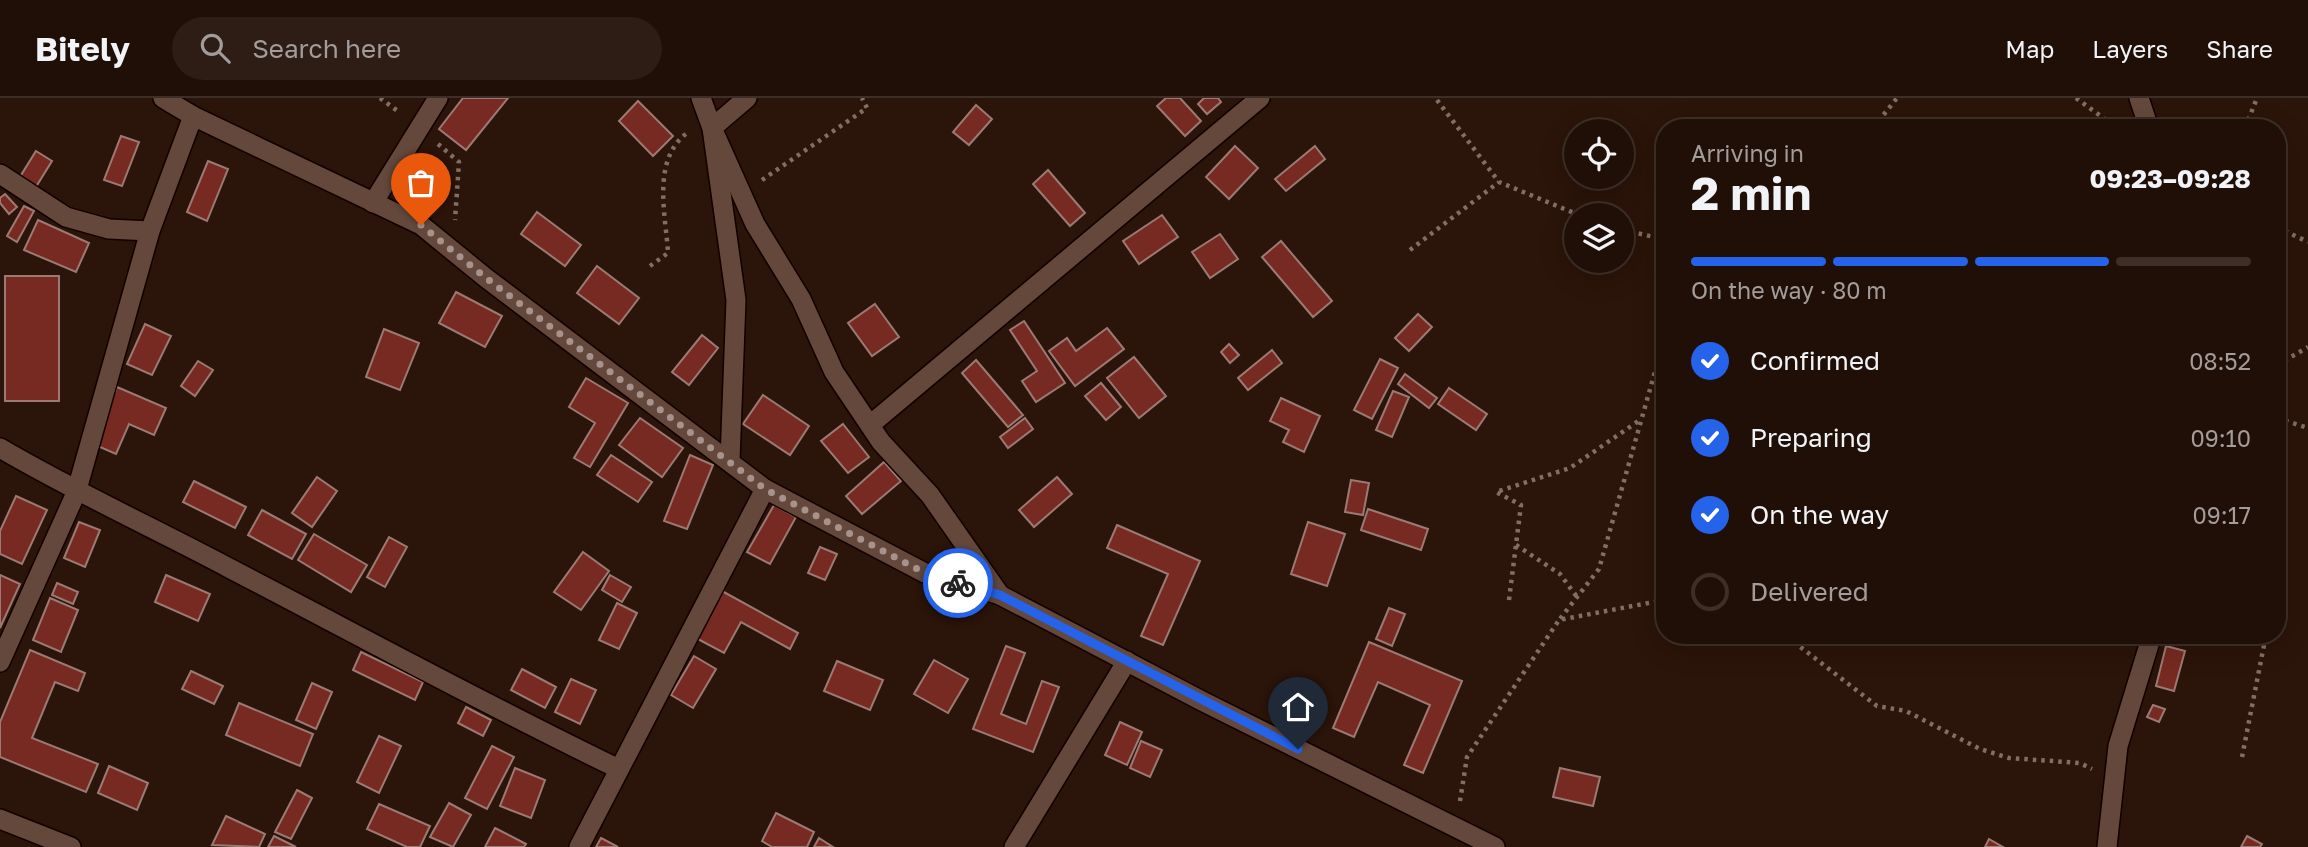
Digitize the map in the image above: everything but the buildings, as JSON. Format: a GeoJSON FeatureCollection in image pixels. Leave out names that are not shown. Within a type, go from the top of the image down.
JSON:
{"type":"FeatureCollection","features":[{"type":"Feature","properties":{"kind":"street"},"geometry":{"type":"LineString","coordinates":[[163,98],[193,116],[421,225],[765,489],[925,573],[1000,595],[1495,847]]}},
{"type":"Feature","properties":{"kind":"street"},"geometry":{"type":"LineString","coordinates":[[373,204],[438,98]]}},
{"type":"Feature","properties":{"kind":"street"},"geometry":{"type":"LineString","coordinates":[[701,98],[709,123],[755,224],[801,299],[834,372],[870,425],[930,495],[1000,595]]}},
{"type":"Feature","properties":{"kind":"street"},"geometry":{"type":"LineString","coordinates":[[709,123],[747,98]]}},
{"type":"Feature","properties":{"kind":"street"},"geometry":{"type":"LineString","coordinates":[[870,425],[1260,98]]}},
{"type":"Feature","properties":{"kind":"street"},"geometry":{"type":"LineString","coordinates":[[2138,98],[2146,119]]}},
{"type":"Feature","properties":{"kind":"street"},"geometry":{"type":"LineString","coordinates":[[0,662],[76,493],[150,231],[193,116]]}},
{"type":"Feature","properties":{"kind":"street"},"geometry":{"type":"LineString","coordinates":[[709,123],[736,300],[730,460]]}},
{"type":"Feature","properties":{"kind":"street"},"geometry":{"type":"LineString","coordinates":[[0,174],[66,217],[109,229],[150,231]]}},
{"type":"Feature","properties":{"kind":"street"},"geometry":{"type":"LineString","coordinates":[[0,448],[76,493],[173,539],[525,724],[619,769]]}},
{"type":"Feature","properties":{"kind":"street"},"geometry":{"type":"LineString","coordinates":[[579,847],[765,489]]}},
{"type":"Feature","properties":{"kind":"street"},"geometry":{"type":"LineString","coordinates":[[2107,847],[2112,779],[2118,746],[2149,644]]}},
{"type":"Feature","properties":{"kind":"street"},"geometry":{"type":"LineString","coordinates":[[1014,847],[1126,661]]}},
{"type":"Feature","properties":{"kind":"street"},"geometry":{"type":"LineString","coordinates":[[0,819],[71,847]]}},
{"type":"Feature","properties":{"kind":"path"},"geometry":{"type":"LineString","coordinates":[[380,98],[459,162],[452,251]]}},
{"type":"Feature","properties":{"kind":"path"},"geometry":{"type":"LineString","coordinates":[[741,194],[867,108],[862,98]]}},
{"type":"Feature","properties":{"kind":"path"},"geometry":{"type":"LineString","coordinates":[[1880,119],[1897,98]]}},
{"type":"Feature","properties":{"kind":"path"},"geometry":{"type":"LineString","coordinates":[[2076,98],[2105,119]]}},
{"type":"Feature","properties":{"kind":"path"},"geometry":{"type":"LineString","coordinates":[[2249,119],[2257,98]]}},
{"type":"Feature","properties":{"kind":"path"},"geometry":{"type":"LineString","coordinates":[[1437,100],[1499,182],[1564,209]]}},
{"type":"Feature","properties":{"kind":"path"},"geometry":{"type":"LineString","coordinates":[[650,266],[667,253],[663,208],[669,162],[680,138],[709,123]]}},
{"type":"Feature","properties":{"kind":"path"},"geometry":{"type":"LineString","coordinates":[[1410,250],[1499,182]]}},
{"type":"Feature","properties":{"kind":"path"},"geometry":{"type":"LineString","coordinates":[[2286,231],[2308,242]]}},
{"type":"Feature","properties":{"kind":"path"},"geometry":{"type":"LineString","coordinates":[[1634,233],[1656,237]]}},
{"type":"Feature","properties":{"kind":"path"},"geometry":{"type":"LineString","coordinates":[[2286,360],[2308,347]]}},
{"type":"Feature","properties":{"kind":"path"},"geometry":{"type":"LineString","coordinates":[[1461,830],[1460,788],[1467,757],[1559,620],[1599,569],[1656,367]]}},
{"type":"Feature","properties":{"kind":"path"},"geometry":{"type":"LineString","coordinates":[[1508,600],[1521,505],[1496,492],[1570,468],[1640,420]]}},
{"type":"Feature","properties":{"kind":"path"},"geometry":{"type":"LineString","coordinates":[[2286,421],[2308,429]]}},
{"type":"Feature","properties":{"kind":"path"},"geometry":{"type":"LineString","coordinates":[[1516,545],[1560,574],[1577,597]]}},
{"type":"Feature","properties":{"kind":"path"},"geometry":{"type":"LineString","coordinates":[[1559,620],[1656,602]]}},
{"type":"Feature","properties":{"kind":"path"},"geometry":{"type":"LineString","coordinates":[[1797,644],[1877,706],[1906,710],[1980,749],[2009,758],[2080,763],[2112,779]]}},
{"type":"Feature","properties":{"kind":"path"},"geometry":{"type":"LineString","coordinates":[[2242,757],[2264,644]]}},
{"type":"Feature","properties":{"kind":"way so far"},"geometry":{"type":"LineString","coordinates":[[421,225],[486,278],[765,489],[925,573],[958,583]]}},
{"type":"Feature","properties":{"kind":"route"},"geometry":{"type":"LineString","coordinates":[[958,583],[1000,595],[1298,749]]}}]}
